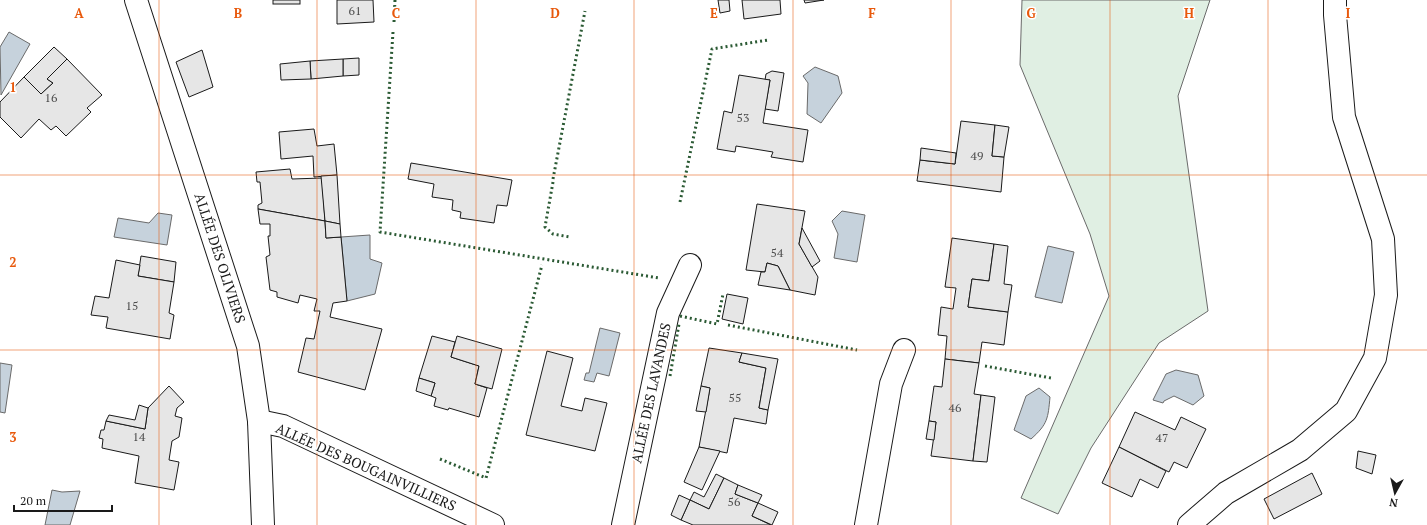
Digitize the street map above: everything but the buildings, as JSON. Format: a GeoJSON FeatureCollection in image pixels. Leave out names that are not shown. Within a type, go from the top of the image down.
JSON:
{"type":"FeatureCollection","features":[{"type":"Feature","properties":{"kind":"street","name":"ALLÉE DES OLIVIERS"},"geometry":{"type":"LineString","coordinates":[[136,0],[248,346],[259,421],[263,525]]}},
{"type":"Feature","properties":{"kind":"street"},"geometry":{"type":"LineString","coordinates":[[1189,525],[1226,493],[1300,450],[1346,411],[1375,358],[1386,295],[1383,238],[1344,117],[1335,0]]}},
{"type":"Feature","properties":{"kind":"street","name":"ALLÉE DES LAVANDES"},"geometry":{"type":"LineString","coordinates":[[623,525],[668,313],[690,266]]}},
{"type":"Feature","properties":{"kind":"street"},"geometry":{"type":"LineString","coordinates":[[866,525],[891,384],[904,350]]}},
{"type":"Feature","properties":{"kind":"street","name":"ALLÉE DES BOUGAINVILLIERS"},"geometry":{"type":"LineString","coordinates":[[259,421],[283,426],[493,525]]}},
{"type":"Feature","properties":{"kind":"green space"},"geometry":{"type":"Polygon","coordinates":[[[1022,0],[1210,0],[1178,96],[1208,311],[1159,343],[1091,448],[1058,514],[1021,498],[1109,296],[1090,234],[1020,65],[1022,0]]]}},
{"type":"Feature","properties":{"kind":"shaded area"},"geometry":{"type":"Polygon","coordinates":[[[9,32],[30,44],[1,95],[0,47],[9,32]]]}},
{"type":"Feature","properties":{"kind":"shaded area"},"geometry":{"type":"Polygon","coordinates":[[[815,67],[838,76],[842,93],[821,123],[807,114],[808,83],[803,76],[815,67]]]}},
{"type":"Feature","properties":{"kind":"shaded area"},"geometry":{"type":"Polygon","coordinates":[[[842,211],[865,215],[857,262],[834,258],[838,234],[832,221],[842,211]]]}},
{"type":"Feature","properties":{"kind":"shaded area"},"geometry":{"type":"Polygon","coordinates":[[[158,213],[172,215],[167,245],[114,237],[118,218],[149,223],[158,213]]]}},
{"type":"Feature","properties":{"kind":"shaded area"},"geometry":{"type":"Polygon","coordinates":[[[370,235],[370,259],[382,263],[375,294],[347,301],[341,237],[370,235]]]}},
{"type":"Feature","properties":{"kind":"shaded area"},"geometry":{"type":"Polygon","coordinates":[[[1048,246],[1074,252],[1062,303],[1035,297],[1048,246]]]}},
{"type":"Feature","properties":{"kind":"shaded area"},"geometry":{"type":"Polygon","coordinates":[[[600,328],[620,333],[609,376],[597,373],[594,382],[584,380],[586,373],[589,373],[600,328]]]}},
{"type":"Feature","properties":{"kind":"shaded area"},"geometry":{"type":"Polygon","coordinates":[[[0,363],[12,365],[5,413],[0,412],[0,363]]]}},
{"type":"Feature","properties":{"kind":"shaded area"},"geometry":{"type":"Polygon","coordinates":[[[1176,370],[1198,375],[1204,396],[1193,405],[1174,396],[1163,403],[1153,400],[1166,374],[1176,370]]]}},
{"type":"Feature","properties":{"kind":"shaded area"},"geometry":{"type":"Polygon","coordinates":[[[1039,388],[1050,397],[1049,410],[1044,425],[1031,439],[1014,430],[1026,396],[1039,388]]]}},
{"type":"Feature","properties":{"kind":"shaded area"},"geometry":{"type":"Polygon","coordinates":[[[52,490],[62,492],[80,491],[70,525],[45,525],[52,490]]]}},
{"type":"Feature","properties":{"kind":"hedge"},"geometry":{"type":"LineString","coordinates":[[394,22],[395,0]]}},
{"type":"Feature","properties":{"kind":"hedge"},"geometry":{"type":"LineString","coordinates":[[553,179],[585,11]]}},
{"type":"Feature","properties":{"kind":"hedge"},"geometry":{"type":"LineString","coordinates":[[393,32],[380,232],[659,278]]}},
{"type":"Feature","properties":{"kind":"hedge"},"geometry":{"type":"LineString","coordinates":[[680,202],[712,49],[768,40]]}},
{"type":"Feature","properties":{"kind":"hedge"},"geometry":{"type":"LineString","coordinates":[[553,182],[545,227],[553,234],[570,237]]}},
{"type":"Feature","properties":{"kind":"hedge"},"geometry":{"type":"LineString","coordinates":[[440,459],[486,478],[542,265]]}},
{"type":"Feature","properties":{"kind":"hedge"},"geometry":{"type":"LineString","coordinates":[[680,316],[717,324],[723,294]]}},
{"type":"Feature","properties":{"kind":"hedge"},"geometry":{"type":"LineString","coordinates":[[670,376],[679,324]]}},
{"type":"Feature","properties":{"kind":"hedge"},"geometry":{"type":"LineString","coordinates":[[728,325],[857,350]]}},
{"type":"Feature","properties":{"kind":"hedge"},"geometry":{"type":"LineString","coordinates":[[985,366],[1051,378]]}}]}
